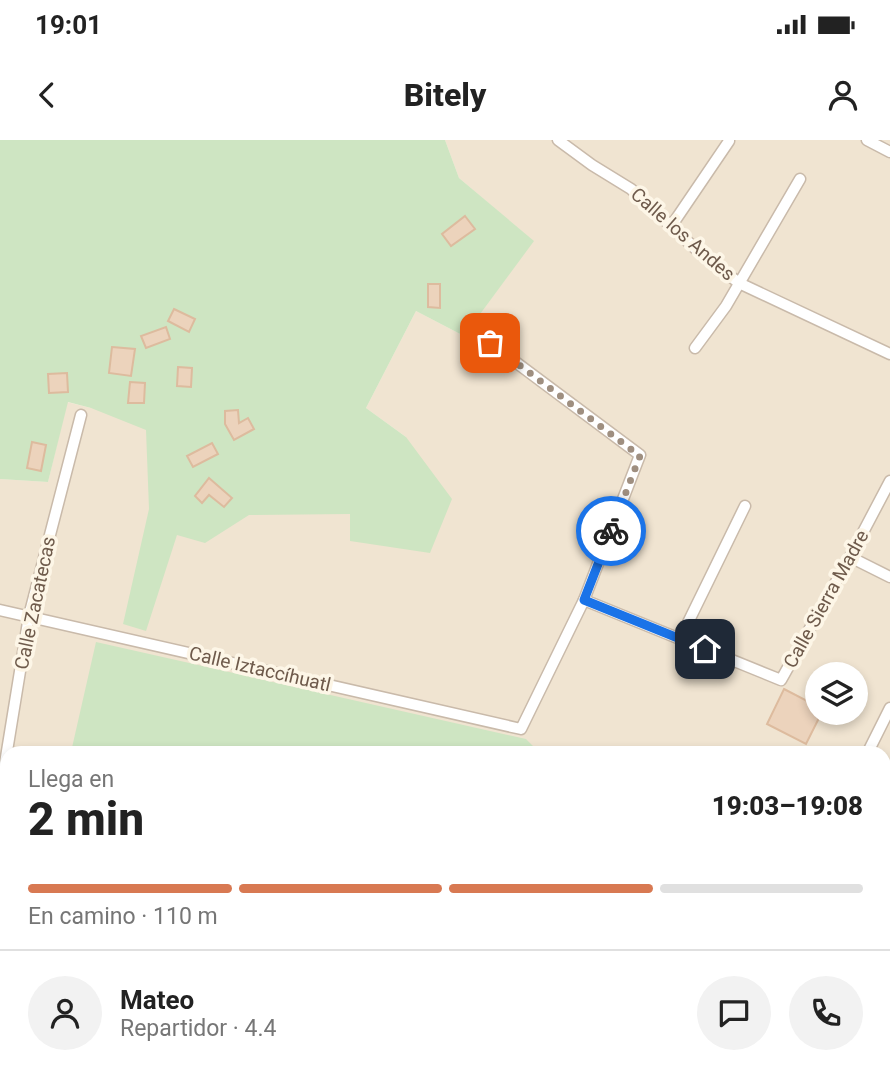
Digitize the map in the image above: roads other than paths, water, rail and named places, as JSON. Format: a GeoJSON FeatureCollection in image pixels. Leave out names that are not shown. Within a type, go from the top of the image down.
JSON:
{"type":"FeatureCollection","features":[{"type":"Feature","properties":{"kind":"street","name":"Calle los Andes"},"geometry":{"type":"LineString","coordinates":[[558,140],[631,189],[699,252],[739,283],[890,354]]}},
{"type":"Feature","properties":{"kind":"street"},"geometry":{"type":"LineString","coordinates":[[867,140],[890,152]]}},
{"type":"Feature","properties":{"kind":"street"},"geometry":{"type":"LineString","coordinates":[[672,225],[729,141]]}},
{"type":"Feature","properties":{"kind":"street"},"geometry":{"type":"LineString","coordinates":[[695,348],[726,306],[800,179]]}},
{"type":"Feature","properties":{"kind":"street"},"geometry":{"type":"LineString","coordinates":[[490,343],[640,456],[584,600],[680,639],[745,506]]}},
{"type":"Feature","properties":{"kind":"street","name":"Calle Zacatecas"},"geometry":{"type":"LineString","coordinates":[[8,746],[29,616],[80,415]]}},
{"type":"Feature","properties":{"kind":"street","name":"Calle Sierra Madre"},"geometry":{"type":"LineString","coordinates":[[680,639],[781,680],[890,481]]}},
{"type":"Feature","properties":{"kind":"street"},"geometry":{"type":"LineString","coordinates":[[850,557],[890,576]]}},
{"type":"Feature","properties":{"kind":"street","name":"Calle Iztaccíhuatl"},"geometry":{"type":"LineString","coordinates":[[0,610],[521,729],[584,600]]}},
{"type":"Feature","properties":{"kind":"street"},"geometry":{"type":"LineString","coordinates":[[872,746],[890,708]]}}]}
